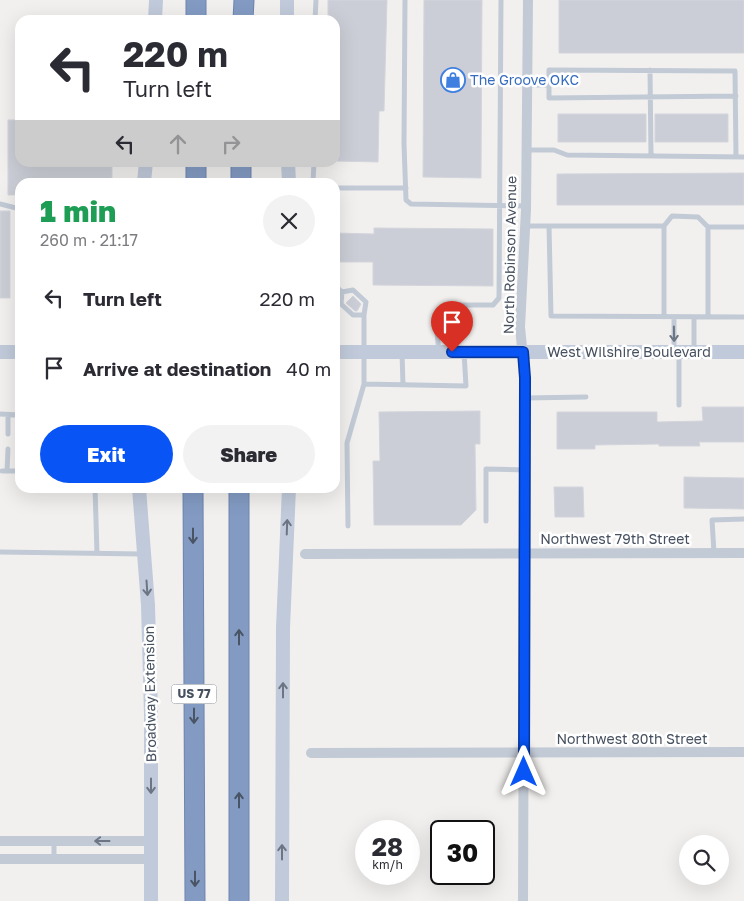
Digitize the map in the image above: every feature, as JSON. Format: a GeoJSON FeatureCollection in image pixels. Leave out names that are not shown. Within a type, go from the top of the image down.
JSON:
{"type":"FeatureCollection","features":[{"type":"Feature","properties":{"kind":"highway"},"geometry":{"type":"LineString","coordinates":[[196,0],[196,15]]}},
{"type":"Feature","properties":{"kind":"highway"},"geometry":{"type":"LineString","coordinates":[[243,15],[244,0]]}},
{"type":"Feature","properties":{"kind":"highway","name":"US 77"},"geometry":{"type":"LineString","coordinates":[[193,493],[195,901]]}},
{"type":"Feature","properties":{"kind":"highway"},"geometry":{"type":"LineString","coordinates":[[238,493],[239,901]]}},
{"type":"Feature","properties":{"kind":"main road"},"geometry":{"type":"LineString","coordinates":[[156,0],[156,15]]}},
{"type":"Feature","properties":{"kind":"main road"},"geometry":{"type":"LineString","coordinates":[[287,0],[287,15]]}},
{"type":"Feature","properties":{"kind":"main road"},"geometry":{"type":"LineString","coordinates":[[0,352],[15,352]]}},
{"type":"Feature","properties":{"kind":"main road","name":"West Wilshire Boulevard"},"geometry":{"type":"LineString","coordinates":[[340,352],[744,352]]}},
{"type":"Feature","properties":{"kind":"main road","name":"Broadway Extension"},"geometry":{"type":"LineString","coordinates":[[139,493],[151,714],[151,901]]}},
{"type":"Feature","properties":{"kind":"main road"},"geometry":{"type":"LineString","coordinates":[[282,901],[283,628],[289,493]]}},
{"type":"Feature","properties":{"kind":"street","name":"North Robinson Avenue"},"geometry":{"type":"LineString","coordinates":[[523,901],[525,398],[520,309],[526,206],[528,0]]}},
{"type":"Feature","properties":{"kind":"street","name":"Northwest 79th Street"},"geometry":{"type":"LineString","coordinates":[[305,554],[744,553]]}},
{"type":"Feature","properties":{"kind":"street","name":"Northwest 80th Street"},"geometry":{"type":"LineString","coordinates":[[310,753],[744,752]]}},
{"type":"Feature","properties":{"kind":"street"},"geometry":{"type":"LineString","coordinates":[[0,841],[151,841]]}},
{"type":"Feature","properties":{"kind":"street"},"geometry":{"type":"LineString","coordinates":[[0,858],[151,859]]}},
{"type":"Feature","properties":{"kind":"lane"},"geometry":{"type":"LineString","coordinates":[[315,15],[316,0]]}},
{"type":"Feature","properties":{"kind":"lane"},"geometry":{"type":"LineString","coordinates":[[405,0],[404,144],[406,200],[411,204],[526,206]]}},
{"type":"Feature","properties":{"kind":"lane"},"geometry":{"type":"LineString","coordinates":[[439,352],[437,314],[441,308],[447,305],[493,305],[499,298],[502,0]]}},
{"type":"Feature","properties":{"kind":"lane"},"geometry":{"type":"LineString","coordinates":[[736,96],[550,98],[549,70],[735,70],[736,96],[736,157]]}},
{"type":"Feature","properties":{"kind":"lane"},"geometry":{"type":"LineString","coordinates":[[650,70],[651,156]]}},
{"type":"Feature","properties":{"kind":"lane"},"geometry":{"type":"LineString","coordinates":[[527,85],[550,85]]}},
{"type":"Feature","properties":{"kind":"lane"},"geometry":{"type":"LineString","coordinates":[[526,150],[554,150],[567,155],[744,157]]}},
{"type":"Feature","properties":{"kind":"lane"},"geometry":{"type":"LineString","coordinates":[[340,188],[406,188]]}},
{"type":"Feature","properties":{"kind":"lane"},"geometry":{"type":"LineString","coordinates":[[0,204],[15,208]]}},
{"type":"Feature","properties":{"kind":"lane"},"geometry":{"type":"LineString","coordinates":[[664,317],[664,226],[672,216],[698,217],[708,227],[744,227]]}},
{"type":"Feature","properties":{"kind":"lane"},"geometry":{"type":"LineString","coordinates":[[525,226],[664,226]]}},
{"type":"Feature","properties":{"kind":"lane"},"geometry":{"type":"LineString","coordinates":[[549,226],[551,316],[744,317]]}},
{"type":"Feature","properties":{"kind":"lane"},"geometry":{"type":"LineString","coordinates":[[708,227],[708,317]]}},
{"type":"Feature","properties":{"kind":"lane"},"geometry":{"type":"LineString","coordinates":[[348,526],[347,443],[364,384],[364,315],[366,302],[354,290],[342,292],[341,304],[353,315],[364,315]]}},
{"type":"Feature","properties":{"kind":"lane"},"geometry":{"type":"LineString","coordinates":[[674,317],[679,405]]}},
{"type":"Feature","properties":{"kind":"lane"},"geometry":{"type":"LineString","coordinates":[[694,317],[694,352]]}},
{"type":"Feature","properties":{"kind":"lane"},"geometry":{"type":"LineString","coordinates":[[402,352],[403,385]]}},
{"type":"Feature","properties":{"kind":"lane"},"geometry":{"type":"LineString","coordinates":[[364,384],[466,386],[464,352]]}},
{"type":"Feature","properties":{"kind":"lane"},"geometry":{"type":"LineString","coordinates":[[744,352],[744,358]]}},
{"type":"Feature","properties":{"kind":"lane"},"geometry":{"type":"LineString","coordinates":[[525,398],[586,397]]}},
{"type":"Feature","properties":{"kind":"lane"},"geometry":{"type":"LineString","coordinates":[[0,414],[15,415]]}},
{"type":"Feature","properties":{"kind":"lane"},"geometry":{"type":"LineString","coordinates":[[8,415],[8,434]]}},
{"type":"Feature","properties":{"kind":"lane"},"geometry":{"type":"LineString","coordinates":[[8,449],[5,471],[15,471]]}},
{"type":"Feature","properties":{"kind":"lane"},"geometry":{"type":"LineString","coordinates":[[486,522],[486,469],[525,470]]}},
{"type":"Feature","properties":{"kind":"lane"},"geometry":{"type":"LineString","coordinates":[[95,493],[96,553]]}},
{"type":"Feature","properties":{"kind":"lane"},"geometry":{"type":"LineString","coordinates":[[714,553],[712,520],[744,519]]}},
{"type":"Feature","properties":{"kind":"lane"},"geometry":{"type":"LineString","coordinates":[[0,552],[144,554]]}},
{"type":"Feature","properties":{"kind":"lane"},"geometry":{"type":"LineString","coordinates":[[54,840],[54,859]]}},
{"type":"Feature","properties":{"kind":"building"},"geometry":{"type":"Polygon","coordinates":[[[328,0],[387,0],[384,111],[379,111],[378,162],[340,161],[340,15],[328,15],[328,0]]]}},
{"type":"Feature","properties":{"kind":"building"},"geometry":{"type":"Polygon","coordinates":[[[424,0],[482,0],[481,178],[423,177],[424,0]]]}},
{"type":"Feature","properties":{"kind":"building"},"geometry":{"type":"Polygon","coordinates":[[[559,0],[744,0],[744,53],[559,53],[559,0]]]}},
{"type":"Feature","properties":{"kind":"building"},"geometry":{"type":"Polygon","coordinates":[[[558,114],[646,114],[646,142],[558,142],[558,114]]]}},
{"type":"Feature","properties":{"kind":"building"},"geometry":{"type":"Polygon","coordinates":[[[655,114],[728,114],[728,142],[655,142],[655,114]]]}},
{"type":"Feature","properties":{"kind":"building"},"geometry":{"type":"Polygon","coordinates":[[[8,120],[15,120],[15,167],[112,167],[112,178],[15,178],[15,195],[8,195],[8,120]]]}},
{"type":"Feature","properties":{"kind":"building"},"geometry":{"type":"Polygon","coordinates":[[[744,173],[744,205],[557,205],[557,174],[744,173]]]}},
{"type":"Feature","properties":{"kind":"building"},"geometry":{"type":"Polygon","coordinates":[[[0,211],[10,211],[10,298],[0,298],[0,211]]]}},
{"type":"Feature","properties":{"kind":"building"},"geometry":{"type":"Polygon","coordinates":[[[374,228],[493,229],[493,286],[373,285],[373,262],[340,262],[340,233],[374,234],[374,228]]]}},
{"type":"Feature","properties":{"kind":"building"},"geometry":{"type":"Polygon","coordinates":[[[353,296],[361,304],[357,311],[346,303],[353,296]]]}},
{"type":"Feature","properties":{"kind":"building"},"geometry":{"type":"Polygon","coordinates":[[[702,407],[744,407],[744,442],[699,442],[700,446],[659,446],[659,444],[595,445],[595,449],[557,449],[557,412],[657,412],[657,422],[703,421],[702,407]]]}},
{"type":"Feature","properties":{"kind":"building"},"geometry":{"type":"Polygon","coordinates":[[[480,411],[480,444],[475,444],[476,510],[461,525],[374,525],[373,461],[380,461],[379,412],[480,411]]]}},
{"type":"Feature","properties":{"kind":"building"},"geometry":{"type":"Polygon","coordinates":[[[684,477],[744,478],[744,509],[684,508],[684,477]]]}},
{"type":"Feature","properties":{"kind":"building"},"geometry":{"type":"Polygon","coordinates":[[[554,487],[583,487],[584,517],[555,517],[554,487]]]}},
{"type":"Feature","properties":{"kind":"place","name":"The Groove OKC"},"geometry":{"type":"Point","coordinates":[453,80]}},
{"type":"Feature","properties":{"kind":"route"},"geometry":{"type":"LineString","coordinates":[[452,352],[523,352],[525,378],[524,772]]}}]}
